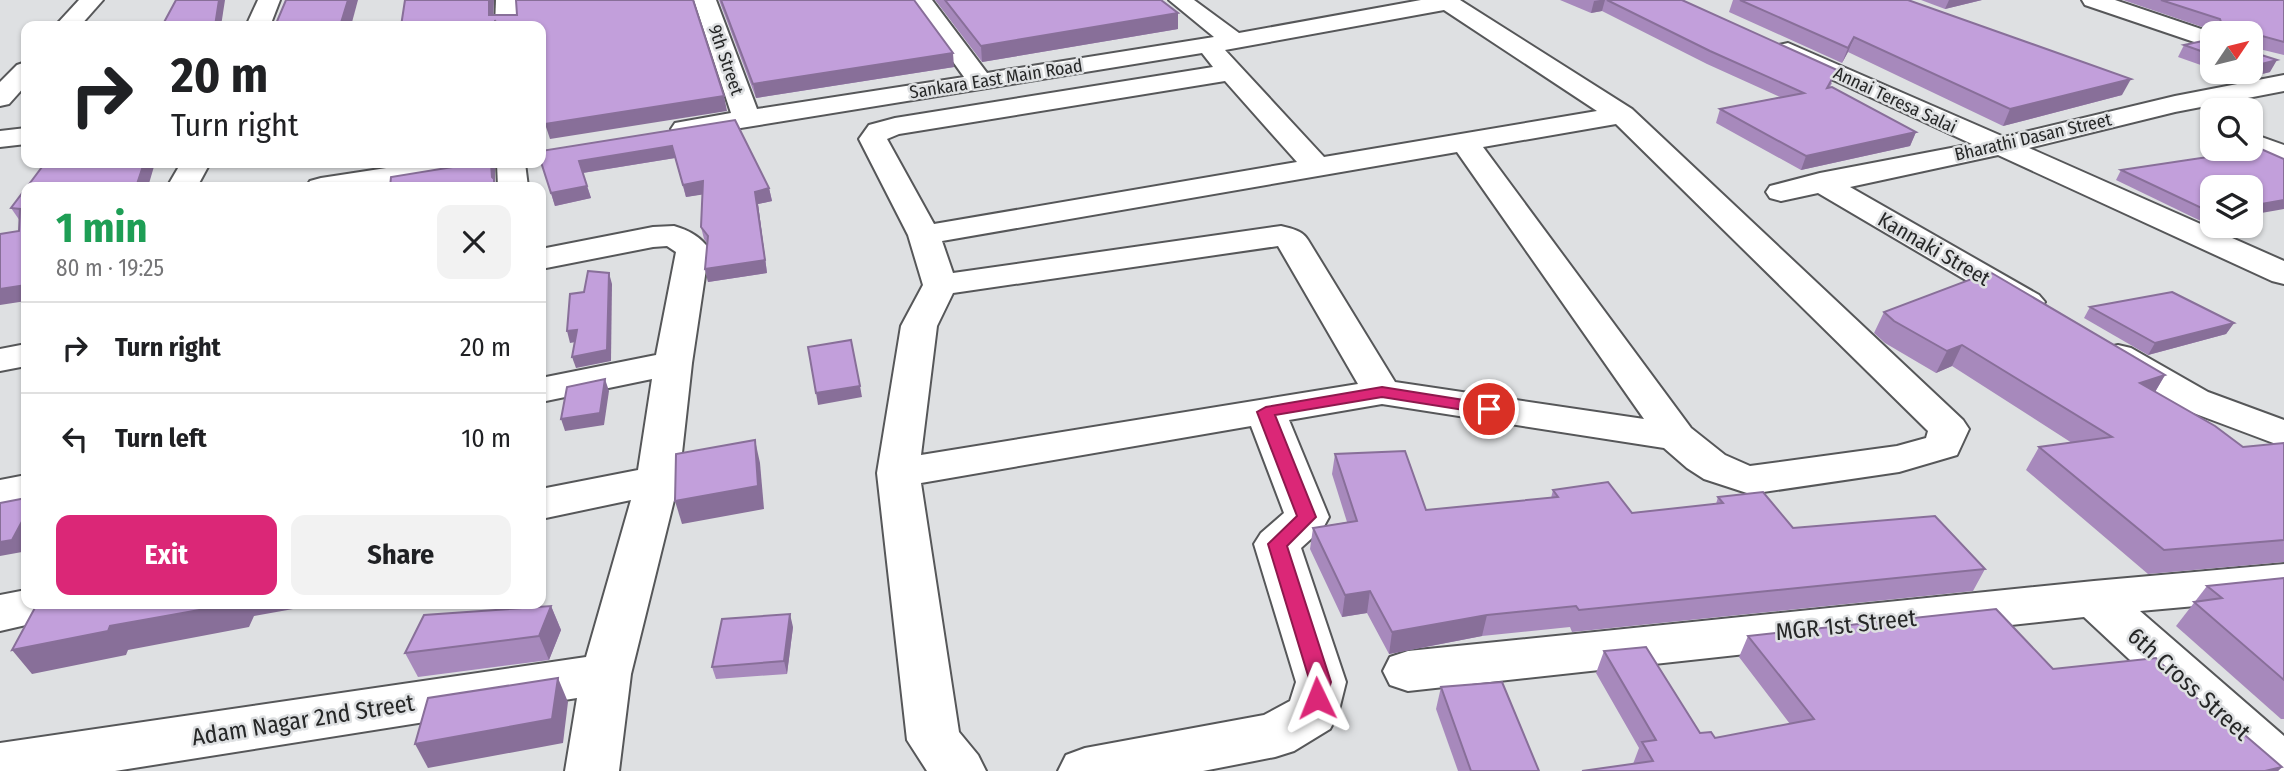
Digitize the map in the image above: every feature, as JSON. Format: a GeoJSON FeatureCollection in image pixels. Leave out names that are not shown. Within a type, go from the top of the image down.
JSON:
{"type":"FeatureCollection","features":[{"type":"Feature","properties":{"kind":"street"},"geometry":{"type":"LineString","coordinates":[[72,21],[92,0]]}},
{"type":"Feature","properties":{"kind":"street"},"geometry":{"type":"LineString","coordinates":[[260,21],[269,0]]}},
{"type":"Feature","properties":{"kind":"street"},"geometry":{"type":"LineString","coordinates":[[507,0],[507,21]]}},
{"type":"Feature","properties":{"kind":"street","name":"9th Street"},"geometry":{"type":"LineString","coordinates":[[705,0],[747,119]]}},
{"type":"Feature","properties":{"kind":"street"},"geometry":{"type":"LineString","coordinates":[[1180,0],[1234,41]]}},
{"type":"Feature","properties":{"kind":"street"},"geometry":{"type":"LineString","coordinates":[[2094,0],[2200,37]]}},
{"type":"Feature","properties":{"kind":"street"},"geometry":{"type":"LineString","coordinates":[[1448,1],[1622,115],[1949,429],[1943,446],[1899,459],[1750,480],[1725,475],[1699,460],[1676,437],[1465,143]]}},
{"type":"Feature","properties":{"kind":"street","name":"Sankara East Main Road"},"geometry":{"type":"LineString","coordinates":[[665,132],[1234,41],[1448,1]]}},
{"type":"Feature","properties":{"kind":"street"},"geometry":{"type":"LineString","coordinates":[[929,2],[980,80]]}},
{"type":"Feature","properties":{"kind":"street","name":"Annai Teresa Salai"},"geometry":{"type":"LineString","coordinates":[[1764,39],[2284,274]]}},
{"type":"Feature","properties":{"kind":"street"},"geometry":{"type":"LineString","coordinates":[[1207,45],[1316,166]]}},
{"type":"Feature","properties":{"kind":"street","name":"Bharathi Dasan Street"},"geometry":{"type":"LineString","coordinates":[[1782,192],[2175,104],[2280,71]]}},
{"type":"Feature","properties":{"kind":"street"},"geometry":{"type":"LineString","coordinates":[[959,771],[934,740],[898,473],[919,326],[940,285],[924,235],[873,139],[879,131],[1232,72]]}},
{"type":"Feature","properties":{"kind":"street"},"geometry":{"type":"LineString","coordinates":[[0,98],[21,75]]}},
{"type":"Feature","properties":{"kind":"street"},"geometry":{"type":"LineString","coordinates":[[2141,90],[2200,116]]}},
{"type":"Feature","properties":{"kind":"street"},"geometry":{"type":"LineString","coordinates":[[924,235],[1622,115]]}},
{"type":"Feature","properties":{"kind":"street"},"geometry":{"type":"LineString","coordinates":[[0,139],[21,137]]}},
{"type":"Feature","properties":{"kind":"street"},"geometry":{"type":"LineString","coordinates":[[2263,146],[2284,155]]}},
{"type":"Feature","properties":{"kind":"street"},"geometry":{"type":"LineString","coordinates":[[353,182],[442,168]]}},
{"type":"Feature","properties":{"kind":"street","name":"Kannaki Street"},"geometry":{"type":"LineString","coordinates":[[1820,182],[2049,316]]}},
{"type":"Feature","properties":{"kind":"street"},"geometry":{"type":"LineString","coordinates":[[546,259],[653,237],[674,236],[693,249],[673,363],[659,480],[606,674],[592,771]]}},
{"type":"Feature","properties":{"kind":"street"},"geometry":{"type":"LineString","coordinates":[[940,285],[1281,236],[1293,240],[1382,392]]}},
{"type":"Feature","properties":{"kind":"street"},"geometry":{"type":"LineString","coordinates":[[2085,337],[2194,400],[2284,434]]}},
{"type":"Feature","properties":{"kind":"street"},"geometry":{"type":"LineString","coordinates":[[0,360],[21,356]]}},
{"type":"Feature","properties":{"kind":"street"},"geometry":{"type":"LineString","coordinates":[[546,389],[673,363]]}},
{"type":"Feature","properties":{"kind":"street"},"geometry":{"type":"LineString","coordinates":[[898,473],[1382,392],[1676,437]]}},
{"type":"Feature","properties":{"kind":"street"},"geometry":{"type":"LineString","coordinates":[[1085,771],[1275,735],[1312,714],[1321,682],[1278,544],[1307,517],[1266,412]]}},
{"type":"Feature","properties":{"kind":"street"},"geometry":{"type":"LineString","coordinates":[[546,503],[659,480]]}},
{"type":"Feature","properties":{"kind":"street"},"geometry":{"type":"LineString","coordinates":[[0,494],[21,490]]}},
{"type":"Feature","properties":{"kind":"street","name":"MGR 1st Street"},"geometry":{"type":"LineString","coordinates":[[1408,671],[2094,598],[2284,581]]}},
{"type":"Feature","properties":{"kind":"street","name":"6th Cross Street"},"geometry":{"type":"LineString","coordinates":[[2094,598],[2284,769]]}},
{"type":"Feature","properties":{"kind":"street"},"geometry":{"type":"LineString","coordinates":[[0,613],[21,609]]}},
{"type":"Feature","properties":{"kind":"street","name":"Adam Nagar 2nd Street"},"geometry":{"type":"LineString","coordinates":[[0,766],[606,674]]}},
{"type":"Feature","properties":{"kind":"building"},"geometry":{"type":"Polygon","coordinates":[[[176,0],[219,0],[216,21],[165,21],[176,0]]]}},
{"type":"Feature","properties":{"kind":"building"},"geometry":{"type":"Polygon","coordinates":[[[286,0],[348,0],[342,21],[277,21],[286,0]]]}},
{"type":"Feature","properties":{"kind":"building"},"geometry":{"type":"Polygon","coordinates":[[[405,0],[489,0],[489,15],[517,15],[516,0],[693,0],[724,96],[546,124],[546,21],[402,21],[405,0]]]}},
{"type":"Feature","properties":{"kind":"building"},"geometry":{"type":"Polygon","coordinates":[[[721,0],[914,0],[953,53],[753,84],[721,0]]]}},
{"type":"Feature","properties":{"kind":"building"},"geometry":{"type":"Polygon","coordinates":[[[945,0],[1161,0],[1178,13],[981,46],[945,0]]]}},
{"type":"Feature","properties":{"kind":"building"},"geometry":{"type":"Polygon","coordinates":[[[1607,0],[1682,0],[1837,70],[1827,88],[1832,87],[1916,132],[1806,156],[1720,109],[1804,93],[1710,51],[1607,0]]]}},
{"type":"Feature","properties":{"kind":"building"},"geometry":{"type":"Polygon","coordinates":[[[1740,0],[1908,0],[2131,79],[2010,109],[1854,37],[1848,48],[1740,0]]]}},
{"type":"Feature","properties":{"kind":"building"},"geometry":{"type":"Polygon","coordinates":[[[2161,0],[2284,0],[2284,42],[2263,36],[2263,21],[2220,19],[2161,0]]]}},
{"type":"Feature","properties":{"kind":"building"},"geometry":{"type":"Polygon","coordinates":[[[2200,42],[2200,51],[2184,45],[2200,42]]]}},
{"type":"Feature","properties":{"kind":"building"},"geometry":{"type":"Polygon","coordinates":[[[2263,56],[2277,60],[2263,64],[2263,56]]]}},
{"type":"Feature","properties":{"kind":"building"},"geometry":{"type":"Polygon","coordinates":[[[735,120],[769,188],[755,192],[765,260],[705,269],[708,236],[701,227],[703,181],[683,185],[672,146],[579,161],[587,186],[551,193],[543,168],[546,168],[546,150],[735,120]]]}},
{"type":"Feature","properties":{"kind":"building"},"geometry":{"type":"Polygon","coordinates":[[[2263,150],[2284,159],[2284,200],[2263,204],[2263,175],[2200,175],[2200,207],[2121,170],[2200,158],[2200,161],[2263,161],[2263,150]]]}},
{"type":"Feature","properties":{"kind":"building"},"geometry":{"type":"Polygon","coordinates":[[[41,168],[142,168],[138,182],[31,182],[41,168]]]}},
{"type":"Feature","properties":{"kind":"building"},"geometry":{"type":"Polygon","coordinates":[[[445,168],[491,168],[494,182],[390,182],[391,177],[445,168]]]}},
{"type":"Feature","properties":{"kind":"building"},"geometry":{"type":"Polygon","coordinates":[[[21,195],[21,286],[0,289],[0,234],[19,231],[20,209],[11,208],[21,195]]]}},
{"type":"Feature","properties":{"kind":"building"},"geometry":{"type":"Polygon","coordinates":[[[588,271],[609,273],[607,350],[572,357],[577,330],[567,331],[570,294],[584,292],[588,271]]]}},
{"type":"Feature","properties":{"kind":"building"},"geometry":{"type":"Polygon","coordinates":[[[1990,272],[2165,375],[2140,383],[2215,426],[2243,447],[2284,443],[2284,540],[2164,550],[2039,447],[2112,437],[1962,345],[1947,351],[1894,321],[1884,312],[1990,272]]]}},
{"type":"Feature","properties":{"kind":"building"},"geometry":{"type":"Polygon","coordinates":[[[2172,292],[2234,323],[2155,343],[2090,307],[2172,292]]]}},
{"type":"Feature","properties":{"kind":"building"},"geometry":{"type":"Polygon","coordinates":[[[851,340],[860,386],[816,393],[808,347],[851,340]]]}},
{"type":"Feature","properties":{"kind":"building"},"geometry":{"type":"Polygon","coordinates":[[[605,379],[600,413],[561,419],[567,387],[605,379]]]}},
{"type":"Feature","properties":{"kind":"building"},"geometry":{"type":"Polygon","coordinates":[[[755,440],[758,486],[675,501],[676,454],[755,440]]]}},
{"type":"Feature","properties":{"kind":"building"},"geometry":{"type":"Polygon","coordinates":[[[1405,451],[1426,510],[1558,497],[1553,490],[1608,482],[1632,513],[1723,503],[1718,497],[1763,492],[1793,528],[1935,516],[1985,569],[1579,610],[1576,606],[1487,615],[1392,632],[1370,591],[1345,595],[1313,528],[1357,521],[1335,454],[1405,451]]]}},
{"type":"Feature","properties":{"kind":"building"},"geometry":{"type":"Polygon","coordinates":[[[21,499],[21,523],[12,540],[0,542],[0,503],[21,499]]]}},
{"type":"Feature","properties":{"kind":"building"},"geometry":{"type":"Polygon","coordinates":[[[2284,578],[2284,680],[2194,602],[2222,598],[2207,586],[2284,578]]]}},
{"type":"Feature","properties":{"kind":"building"},"geometry":{"type":"Polygon","coordinates":[[[546,606],[551,606],[539,636],[405,653],[424,615],[546,609],[546,606]]]}},
{"type":"Feature","properties":{"kind":"building"},"geometry":{"type":"Polygon","coordinates":[[[34,609],[205,609],[110,626],[108,631],[12,650],[34,609]]]}},
{"type":"Feature","properties":{"kind":"building"},"geometry":{"type":"Polygon","coordinates":[[[1996,609],[2053,669],[2156,658],[2212,713],[2218,712],[2282,767],[2265,771],[1582,771],[1653,761],[1642,742],[1656,740],[1604,651],[1646,647],[1700,733],[1711,732],[1715,738],[1814,719],[1748,636],[1996,609]]]}},
{"type":"Feature","properties":{"kind":"building"},"geometry":{"type":"Polygon","coordinates":[[[790,614],[784,661],[712,667],[722,619],[790,614]]]}},
{"type":"Feature","properties":{"kind":"building"},"geometry":{"type":"Polygon","coordinates":[[[558,678],[552,719],[415,744],[428,698],[558,678]]]}},
{"type":"Feature","properties":{"kind":"building"},"geometry":{"type":"Polygon","coordinates":[[[1502,682],[1539,771],[1471,771],[1441,687],[1502,682]]]}},
{"type":"Feature","properties":{"kind":"route"},"geometry":{"type":"LineString","coordinates":[[1317,698],[1321,682],[1278,544],[1307,517],[1266,412],[1382,392],[1489,409]]}}]}
